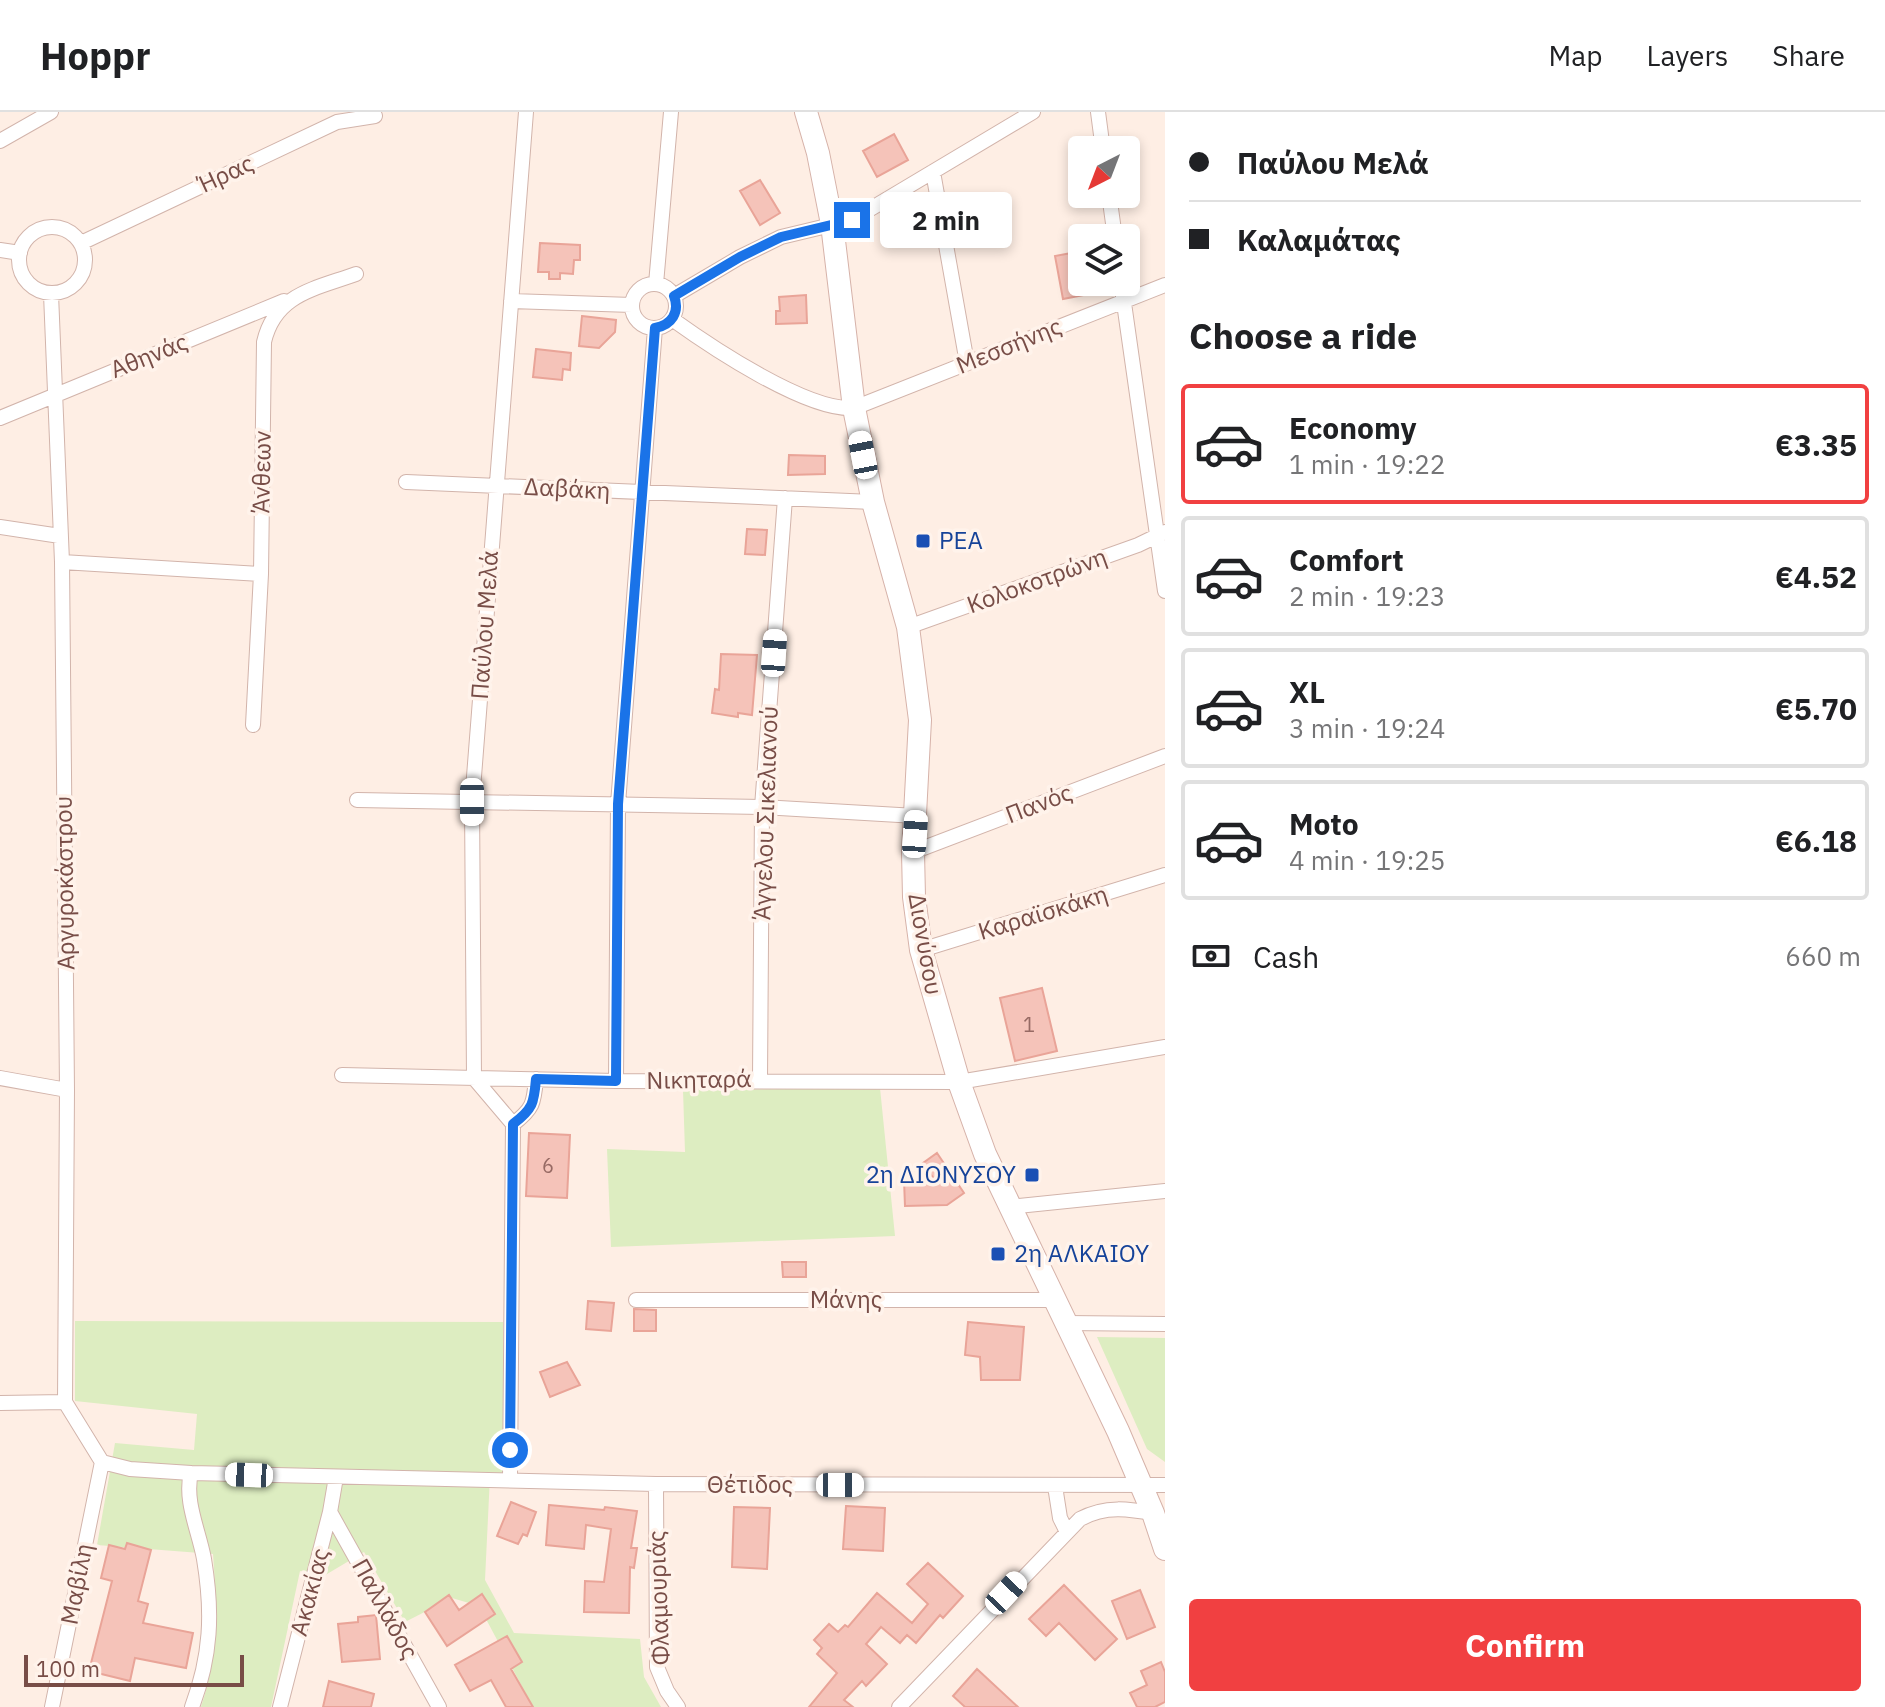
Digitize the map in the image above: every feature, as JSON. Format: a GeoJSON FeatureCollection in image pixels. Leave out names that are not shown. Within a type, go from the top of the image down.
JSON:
{"type":"FeatureCollection","features":[{"type":"Feature","properties":{"kind":"main road","name":"Διονύσου"},"geometry":{"type":"LineString","coordinates":[[806,112],[818,153],[832,224],[854,408],[873,502],[908,627],[920,720],[913,852],[914,897],[921,950],[959,1082],[985,1154],[1141,1485],[1159,1514],[1165,1549]]}},
{"type":"Feature","properties":{"kind":"street"},"geometry":{"type":"LineString","coordinates":[[0,141],[51,112]]}},
{"type":"Feature","properties":{"kind":"street","name":"Παύλου Μελά"},"geometry":{"type":"LineString","coordinates":[[474,1078],[472,802],[526,112]]}},
{"type":"Feature","properties":{"kind":"street"},"geometry":{"type":"LineString","coordinates":[[656,284],[671,112]]}},
{"type":"Feature","properties":{"kind":"street"},"geometry":{"type":"LineString","coordinates":[[674,296],[781,237],[852,220],[1033,112]]}},
{"type":"Feature","properties":{"kind":"street"},"geometry":{"type":"LineString","coordinates":[[1098,112],[1101,136]]}},
{"type":"Feature","properties":{"kind":"street","name":"Ήρας"},"geometry":{"type":"LineString","coordinates":[[81,243],[337,122],[375,116]]}},
{"type":"Feature","properties":{"kind":"street"},"geometry":{"type":"LineString","coordinates":[[933,172],[967,363]]}},
{"type":"Feature","properties":{"kind":"street"},"geometry":{"type":"LineString","coordinates":[[51,227],[68,231],[81,243],[85,260],[81,277],[69,289],[51,294],[26,281],[21,272],[20,253],[35,232],[51,227]]}},
{"type":"Feature","properties":{"kind":"street"},"geometry":{"type":"LineString","coordinates":[[0,250],[20,253]]}},
{"type":"Feature","properties":{"kind":"street","name":"Άνθεων"},"geometry":{"type":"LineString","coordinates":[[253,725],[261,574],[264,342],[277,310],[299,294],[356,274]]}},
{"type":"Feature","properties":{"kind":"street"},"geometry":{"type":"LineString","coordinates":[[656,284],[674,296],[676,307],[672,319],[662,327],[648,327],[636,319],[632,305],[642,288],[656,284]]}},
{"type":"Feature","properties":{"kind":"street","name":"Μεσσήνης"},"geometry":{"type":"LineString","coordinates":[[854,408],[1165,285]]}},
{"type":"Feature","properties":{"kind":"street","name":"Αργυροκάστρου"},"geometry":{"type":"LineString","coordinates":[[51,294],[62,562],[67,1090],[65,1402]]}},
{"type":"Feature","properties":{"kind":"street","name":"Αθηνάς"},"geometry":{"type":"LineString","coordinates":[[0,418],[299,294]]}},
{"type":"Feature","properties":{"kind":"street"},"geometry":{"type":"LineString","coordinates":[[1122,296],[1162,533],[1165,591]]}},
{"type":"Feature","properties":{"kind":"street"},"geometry":{"type":"LineString","coordinates":[[511,301],[632,305]]}},
{"type":"Feature","properties":{"kind":"street"},"geometry":{"type":"LineString","coordinates":[[672,319],[785,389],[839,409],[854,408]]}},
{"type":"Feature","properties":{"kind":"street"},"geometry":{"type":"LineString","coordinates":[[616,1081],[618,804],[655,328]]}},
{"type":"Feature","properties":{"kind":"street","name":"Δαβάκη"},"geometry":{"type":"LineString","coordinates":[[406,482],[873,502]]}},
{"type":"Feature","properties":{"kind":"street","name":"Άγγελου Σικελιανού"},"geometry":{"type":"LineString","coordinates":[[760,1079],[762,807],[785,498]]}},
{"type":"Feature","properties":{"kind":"street"},"geometry":{"type":"LineString","coordinates":[[0,527],[60,536]]}},
{"type":"Feature","properties":{"kind":"street","name":"Κολοκοτρώνη"},"geometry":{"type":"LineString","coordinates":[[908,627],[1138,545],[1162,533]]}},
{"type":"Feature","properties":{"kind":"street"},"geometry":{"type":"LineString","coordinates":[[62,562],[261,574]]}},
{"type":"Feature","properties":{"kind":"street","name":"Πανός"},"geometry":{"type":"LineString","coordinates":[[913,852],[1165,756]]}},
{"type":"Feature","properties":{"kind":"street"},"geometry":{"type":"LineString","coordinates":[[357,800],[762,807],[916,816]]}},
{"type":"Feature","properties":{"kind":"street","name":"Καραϊσκάκη"},"geometry":{"type":"LineString","coordinates":[[921,950],[1165,875]]}},
{"type":"Feature","properties":{"kind":"street","name":"Νικηταρά"},"geometry":{"type":"LineString","coordinates":[[342,1075],[616,1081],[760,1079],[959,1082],[1165,1047]]}},
{"type":"Feature","properties":{"kind":"street"},"geometry":{"type":"LineString","coordinates":[[0,1078],[67,1090]]}},
{"type":"Feature","properties":{"kind":"street"},"geometry":{"type":"LineString","coordinates":[[474,1078],[513,1124],[510,1479]]}},
{"type":"Feature","properties":{"kind":"street"},"geometry":{"type":"LineString","coordinates":[[513,1124],[525,1115],[534,1102],[536,1079]]}},
{"type":"Feature","properties":{"kind":"street"},"geometry":{"type":"LineString","coordinates":[[1009,1207],[1165,1191]]}},
{"type":"Feature","properties":{"kind":"street","name":"Μάνης"},"geometry":{"type":"LineString","coordinates":[[636,1300],[1055,1300]]}},
{"type":"Feature","properties":{"kind":"street"},"geometry":{"type":"LineString","coordinates":[[1066,1323],[1165,1324]]}},
{"type":"Feature","properties":{"kind":"street"},"geometry":{"type":"LineString","coordinates":[[0,1403],[65,1402],[102,1462]]}},
{"type":"Feature","properties":{"kind":"street","name":"Θέτιδος"},"geometry":{"type":"LineString","coordinates":[[102,1462],[130,1469],[191,1473],[656,1484],[1165,1485]]}},
{"type":"Feature","properties":{"kind":"street","name":"Μαβίλη"},"geometry":{"type":"LineString","coordinates":[[52,1707],[102,1462]]}},
{"type":"Feature","properties":{"kind":"street"},"geometry":{"type":"LineString","coordinates":[[191,1473],[188,1487],[204,1558],[210,1608],[205,1674],[192,1707]]}},
{"type":"Feature","properties":{"kind":"street","name":"Ακακίας"},"geometry":{"type":"LineString","coordinates":[[280,1707],[330,1512],[336,1477]]}},
{"type":"Feature","properties":{"kind":"street","name":"Φλαμουριάς"},"geometry":{"type":"LineString","coordinates":[[656,1484],[657,1667],[678,1707]]}},
{"type":"Feature","properties":{"kind":"street"},"geometry":{"type":"LineString","coordinates":[[1055,1486],[1060,1518],[1066,1530]]}},
{"type":"Feature","properties":{"kind":"street"},"geometry":{"type":"LineString","coordinates":[[907,1704],[1066,1530],[1080,1519],[1100,1510],[1134,1509],[1159,1514]]}},
{"type":"Feature","properties":{"kind":"street","name":"Παλλάδος"},"geometry":{"type":"LineString","coordinates":[[330,1512],[439,1707]]}},
{"type":"Feature","properties":{"kind":"green space"},"geometry":{"type":"Polygon","coordinates":[[[880,1088],[895,1236],[611,1247],[607,1149],[685,1152],[683,1090],[880,1088]]]}},
{"type":"Feature","properties":{"kind":"green space"},"geometry":{"type":"Polygon","coordinates":[[[75,1321],[503,1322],[503,1475],[490,1476],[485,1580],[514,1633],[640,1639],[644,1677],[661,1707],[533,1707],[479,1606],[452,1598],[405,1622],[364,1552],[322,1577],[300,1571],[271,1707],[201,1707],[211,1669],[215,1631],[213,1554],[97,1545],[115,1443],[194,1450],[197,1414],[75,1401],[75,1321]]]}},
{"type":"Feature","properties":{"kind":"green space"},"geometry":{"type":"Polygon","coordinates":[[[1097,1337],[1165,1338],[1165,1462],[1147,1449],[1097,1337]]]}},
{"type":"Feature","properties":{"kind":"building"},"geometry":{"type":"Polygon","coordinates":[[[894,134],[908,160],[877,177],[863,151],[894,134]]]}},
{"type":"Feature","properties":{"kind":"building"},"geometry":{"type":"Polygon","coordinates":[[[760,180],[780,213],[760,225],[740,191],[760,180]]]}},
{"type":"Feature","properties":{"kind":"building"},"geometry":{"type":"Polygon","coordinates":[[[540,243],[580,245],[580,260],[574,260],[573,274],[560,273],[560,279],[549,279],[549,272],[538,272],[540,243]]]}},
{"type":"Feature","properties":{"kind":"building"},"geometry":{"type":"Polygon","coordinates":[[[1068,254],[1068,296],[1078,296],[1063,299],[1055,256],[1068,254]]]}},
{"type":"Feature","properties":{"kind":"building"},"geometry":{"type":"Polygon","coordinates":[[[806,295],[807,323],[776,324],[776,311],[780,311],[779,297],[806,295]]]}},
{"type":"Feature","properties":{"kind":"building"},"geometry":{"type":"Polygon","coordinates":[[[582,316],[616,320],[615,332],[599,348],[579,346],[582,316]]]}},
{"type":"Feature","properties":{"kind":"building"},"geometry":{"type":"Polygon","coordinates":[[[536,349],[571,353],[570,370],[563,369],[562,380],[533,377],[536,349]]]}},
{"type":"Feature","properties":{"kind":"building"},"geometry":{"type":"Polygon","coordinates":[[[789,455],[825,456],[825,474],[788,475],[789,455]]]}},
{"type":"Feature","properties":{"kind":"building"},"geometry":{"type":"Polygon","coordinates":[[[747,529],[767,530],[765,555],[745,554],[747,529]]]}},
{"type":"Feature","properties":{"kind":"building"},"geometry":{"type":"Polygon","coordinates":[[[721,654],[757,655],[752,715],[738,713],[738,717],[712,713],[715,689],[719,690],[721,654]]]}},
{"type":"Feature","properties":{"kind":"building"},"geometry":{"type":"Polygon","coordinates":[[[1042,988],[1057,1051],[1015,1061],[1000,998],[1042,988]]]}},
{"type":"Feature","properties":{"kind":"building"},"geometry":{"type":"Polygon","coordinates":[[[529,1133],[570,1135],[567,1198],[526,1196],[529,1133]]]}},
{"type":"Feature","properties":{"kind":"building"},"geometry":{"type":"Polygon","coordinates":[[[937,1153],[964,1193],[947,1205],[905,1206],[904,1180],[934,1179],[923,1163],[937,1153]]]}},
{"type":"Feature","properties":{"kind":"building"},"geometry":{"type":"Polygon","coordinates":[[[782,1262],[806,1262],[806,1277],[783,1277],[782,1262]]]}},
{"type":"Feature","properties":{"kind":"building"},"geometry":{"type":"Polygon","coordinates":[[[588,1301],[614,1303],[611,1331],[586,1329],[588,1301]]]}},
{"type":"Feature","properties":{"kind":"building"},"geometry":{"type":"Polygon","coordinates":[[[634,1309],[656,1310],[656,1331],[634,1331],[634,1309]]]}},
{"type":"Feature","properties":{"kind":"building"},"geometry":{"type":"Polygon","coordinates":[[[968,1322],[1024,1327],[1020,1380],[981,1380],[980,1357],[965,1355],[968,1322]]]}},
{"type":"Feature","properties":{"kind":"building"},"geometry":{"type":"Polygon","coordinates":[[[567,1362],[580,1385],[550,1397],[540,1372],[567,1362]]]}},
{"type":"Feature","properties":{"kind":"building"},"geometry":{"type":"Polygon","coordinates":[[[511,1502],[536,1512],[527,1536],[523,1534],[518,1544],[497,1536],[511,1502]]]}},
{"type":"Feature","properties":{"kind":"building"},"geometry":{"type":"Polygon","coordinates":[[[549,1505],[637,1511],[631,1548],[637,1548],[634,1568],[630,1567],[629,1613],[584,1612],[585,1581],[604,1582],[611,1529],[586,1525],[584,1549],[546,1545],[549,1505]]]}},
{"type":"Feature","properties":{"kind":"building"},"geometry":{"type":"Polygon","coordinates":[[[846,1506],[885,1508],[883,1551],[843,1549],[846,1506]]]}},
{"type":"Feature","properties":{"kind":"building"},"geometry":{"type":"Polygon","coordinates":[[[734,1507],[770,1508],[767,1569],[732,1567],[734,1507]]]}},
{"type":"Feature","properties":{"kind":"building"},"geometry":{"type":"Polygon","coordinates":[[[127,1543],[151,1550],[138,1601],[148,1604],[143,1623],[193,1633],[186,1668],[135,1658],[130,1681],[89,1671],[112,1581],[101,1578],[109,1545],[125,1549],[127,1543]]]}},
{"type":"Feature","properties":{"kind":"building"},"geometry":{"type":"Polygon","coordinates":[[[928,1563],[963,1596],[943,1618],[940,1615],[916,1643],[907,1635],[900,1643],[881,1627],[866,1644],[887,1664],[866,1686],[862,1681],[844,1700],[853,1707],[809,1707],[837,1673],[817,1654],[822,1648],[814,1640],[829,1624],[838,1632],[845,1625],[848,1627],[877,1593],[912,1623],[928,1604],[907,1584],[928,1563]]]}},
{"type":"Feature","properties":{"kind":"building"},"geometry":{"type":"Polygon","coordinates":[[[1064,1585],[1117,1639],[1095,1660],[1059,1623],[1046,1636],[1029,1619],[1064,1585]]]}},
{"type":"Feature","properties":{"kind":"building"},"geometry":{"type":"Polygon","coordinates":[[[1140,1590],[1155,1627],[1127,1639],[1112,1601],[1140,1590]]]}},
{"type":"Feature","properties":{"kind":"building"},"geometry":{"type":"Polygon","coordinates":[[[482,1594],[495,1614],[447,1646],[425,1612],[449,1595],[459,1610],[482,1594]]]}},
{"type":"Feature","properties":{"kind":"building"},"geometry":{"type":"Polygon","coordinates":[[[376,1615],[380,1659],[342,1662],[338,1624],[358,1622],[358,1617],[376,1615]]]}},
{"type":"Feature","properties":{"kind":"building"},"geometry":{"type":"Polygon","coordinates":[[[507,1636],[522,1662],[511,1669],[533,1707],[506,1707],[491,1680],[470,1691],[455,1665],[507,1636]]]}},
{"type":"Feature","properties":{"kind":"building"},"geometry":{"type":"Polygon","coordinates":[[[1161,1662],[1165,1672],[1165,1702],[1155,1707],[1137,1707],[1130,1693],[1147,1685],[1141,1671],[1161,1662]]]}},
{"type":"Feature","properties":{"kind":"building"},"geometry":{"type":"Polygon","coordinates":[[[977,1669],[1018,1707],[965,1707],[953,1696],[977,1669]]]}},
{"type":"Feature","properties":{"kind":"building"},"geometry":{"type":"Polygon","coordinates":[[[329,1681],[374,1694],[371,1707],[323,1707],[329,1681]]]}},
{"type":"Feature","properties":{"kind":"place","name":"ΡΕΑ"},"geometry":{"type":"Point","coordinates":[923,541]}},
{"type":"Feature","properties":{"kind":"place","name":"2η ΔΙΟΝΥΣΟΥ"},"geometry":{"type":"Point","coordinates":[1032,1175]}},
{"type":"Feature","properties":{"kind":"place","name":"2η ΑΛΚΑΙΟΥ"},"geometry":{"type":"Point","coordinates":[998,1254]}},
{"type":"Feature","properties":{"kind":"route"},"geometry":{"type":"LineString","coordinates":[[510,1450],[513,1124],[525,1115],[534,1102],[536,1079],[616,1081],[618,804],[655,328],[668,324],[672,319],[676,307],[674,296],[740,257],[781,237],[852,220]]}}]}
